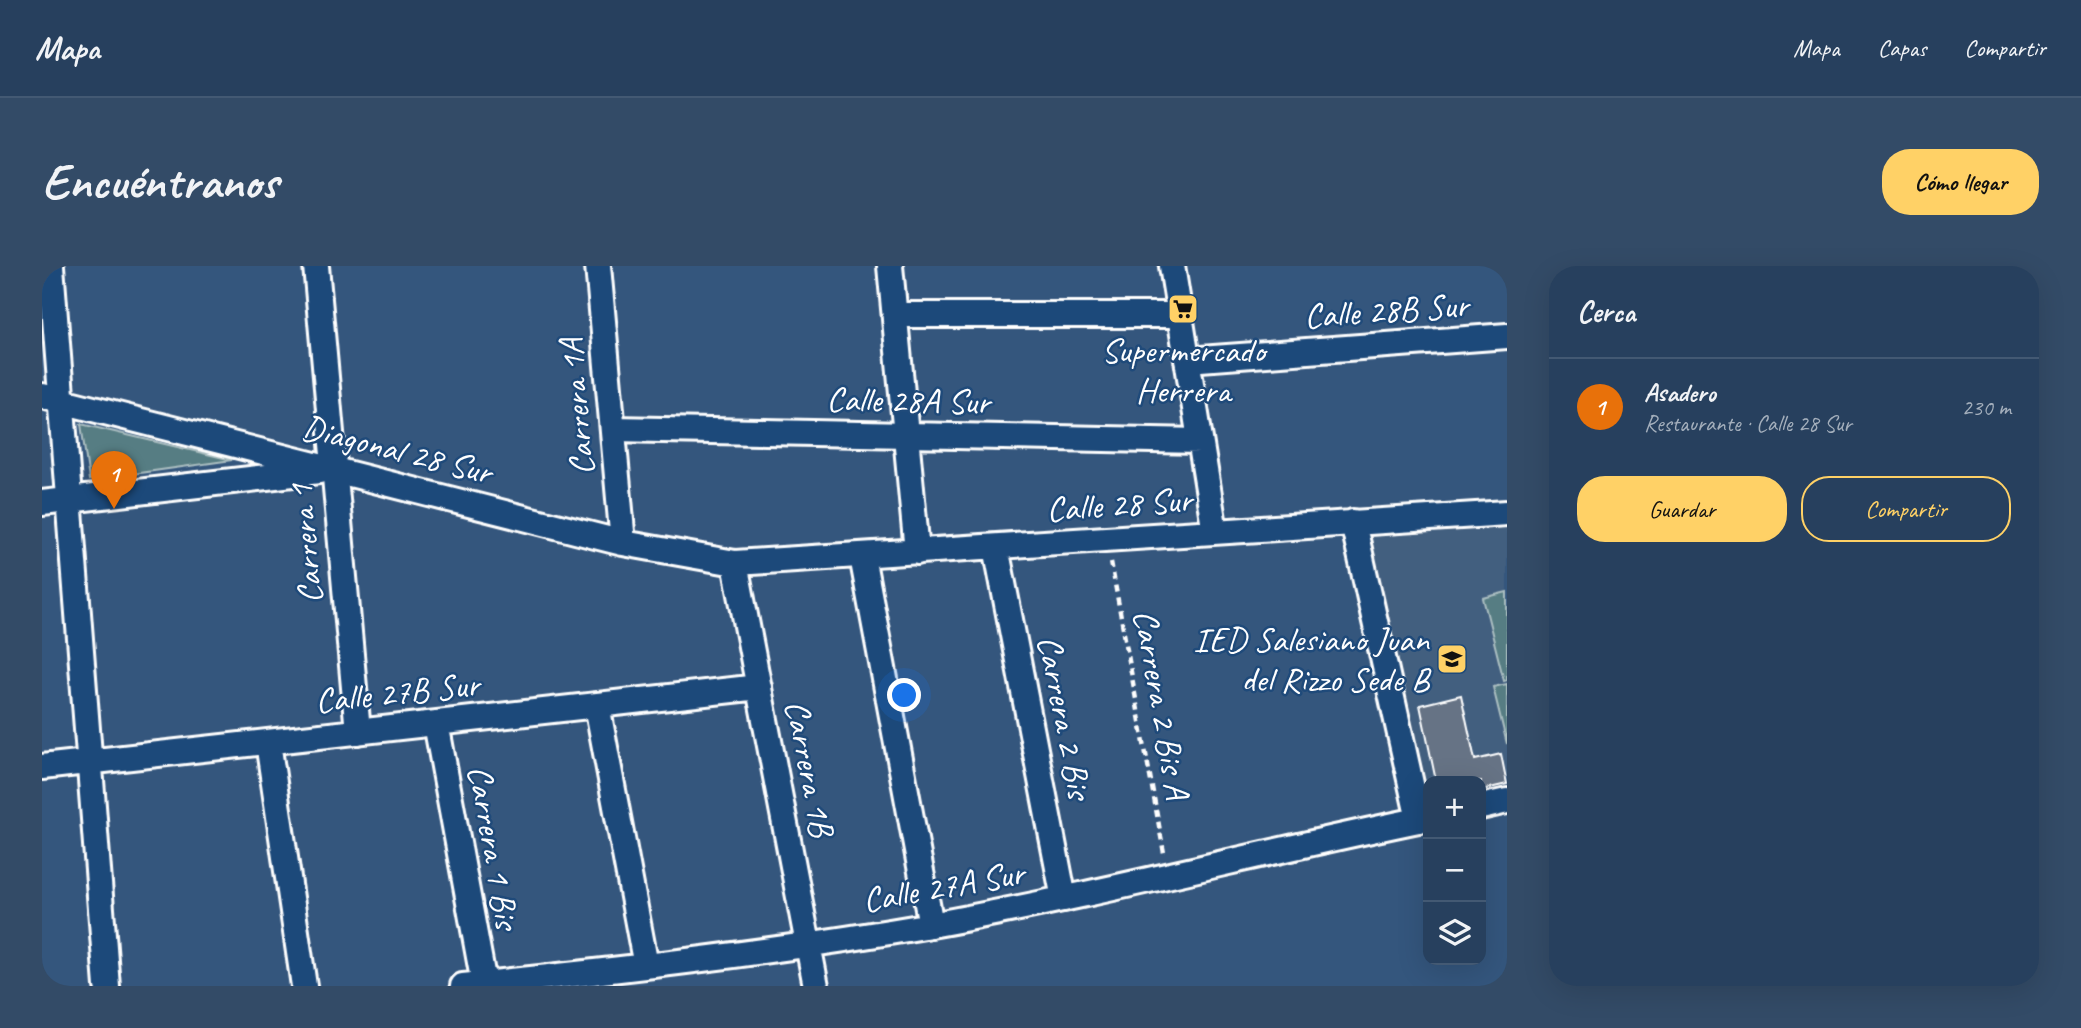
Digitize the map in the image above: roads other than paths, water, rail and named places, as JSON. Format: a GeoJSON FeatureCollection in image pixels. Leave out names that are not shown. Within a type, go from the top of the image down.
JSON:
{"type":"FeatureCollection","features":[{"type":"Feature","properties":{"kind":"street"},"geometry":{"type":"LineString","coordinates":[[51,266],[52,399],[71,499],[107,986]]}},
{"type":"Feature","properties":{"kind":"street","name":"Carrera 1"},"geometry":{"type":"LineString","coordinates":[[316,266],[358,732]]}},
{"type":"Feature","properties":{"kind":"street","name":"Carrera 1A"},"geometry":{"type":"LineString","coordinates":[[598,266],[623,542]]}},
{"type":"Feature","properties":{"kind":"street"},"geometry":{"type":"LineString","coordinates":[[890,266],[917,552]]}},
{"type":"Feature","properties":{"kind":"street"},"geometry":{"type":"LineString","coordinates":[[1172,266],[1215,532]]}},
{"type":"Feature","properties":{"kind":"street"},"geometry":{"type":"LineString","coordinates":[[895,315],[1180,315]]}},
{"type":"Feature","properties":{"kind":"street","name":"Calle 28B Sur"},"geometry":{"type":"LineString","coordinates":[[1187,360],[1507,336]]}},
{"type":"Feature","properties":{"kind":"street","name":"Diagonal 28 Sur"},"geometry":{"type":"LineString","coordinates":[[52,399],[623,542],[735,563]]}},
{"type":"Feature","properties":{"kind":"street","name":"Calle 28A Sur"},"geometry":{"type":"LineString","coordinates":[[614,429],[1200,441]]}},
{"type":"Feature","properties":{"kind":"street"},"geometry":{"type":"LineString","coordinates":[[42,503],[333,469]]}},
{"type":"Feature","properties":{"kind":"street","name":"Calle 28 Sur"},"geometry":{"type":"LineString","coordinates":[[735,563],[1507,513]]}},
{"type":"Feature","properties":{"kind":"street"},"geometry":{"type":"LineString","coordinates":[[1353,522],[1423,815]]}},
{"type":"Feature","properties":{"kind":"street","name":"Carrera 2 Bis"},"geometry":{"type":"LineString","coordinates":[[996,547],[1064,899]]}},
{"type":"Feature","properties":{"kind":"street"},"geometry":{"type":"LineString","coordinates":[[862,556],[930,925]]}},
{"type":"Feature","properties":{"kind":"street","name":"Carrera 1B"},"geometry":{"type":"LineString","coordinates":[[735,563],[816,986]]}},
{"type":"Feature","properties":{"kind":"street","name":"Calle 27B Sur"},"geometry":{"type":"LineString","coordinates":[[42,767],[759,687]]}},
{"type":"Feature","properties":{"kind":"street"},"geometry":{"type":"LineString","coordinates":[[597,705],[646,965]]}},
{"type":"Feature","properties":{"kind":"street","name":"Carrera 1 Bis"},"geometry":{"type":"LineString","coordinates":[[436,723],[474,985]]}},
{"type":"Feature","properties":{"kind":"street"},"geometry":{"type":"LineString","coordinates":[[268,742],[304,986]]}},
{"type":"Feature","properties":{"kind":"street"},"geometry":{"type":"LineString","coordinates":[[1486,806],[1507,802]]}},
{"type":"Feature","properties":{"kind":"street","name":"Calle 27A Sur"},"geometry":{"type":"LineString","coordinates":[[474,985],[809,944],[930,925],[1168,877],[1423,819]]}},
{"type":"Feature","properties":{"kind":"place","name":"Supermercado Herrera"},"geometry":{"type":"Point","coordinates":[1183,309]}},
{"type":"Feature","properties":{"kind":"place","name":"Asadero"},"geometry":{"type":"Point","coordinates":[114,509]}},
{"type":"Feature","properties":{"kind":"place","name":"IED Salesiano Juan del Rizzo Sede B"},"geometry":{"type":"Point","coordinates":[1452,659]}}]}
